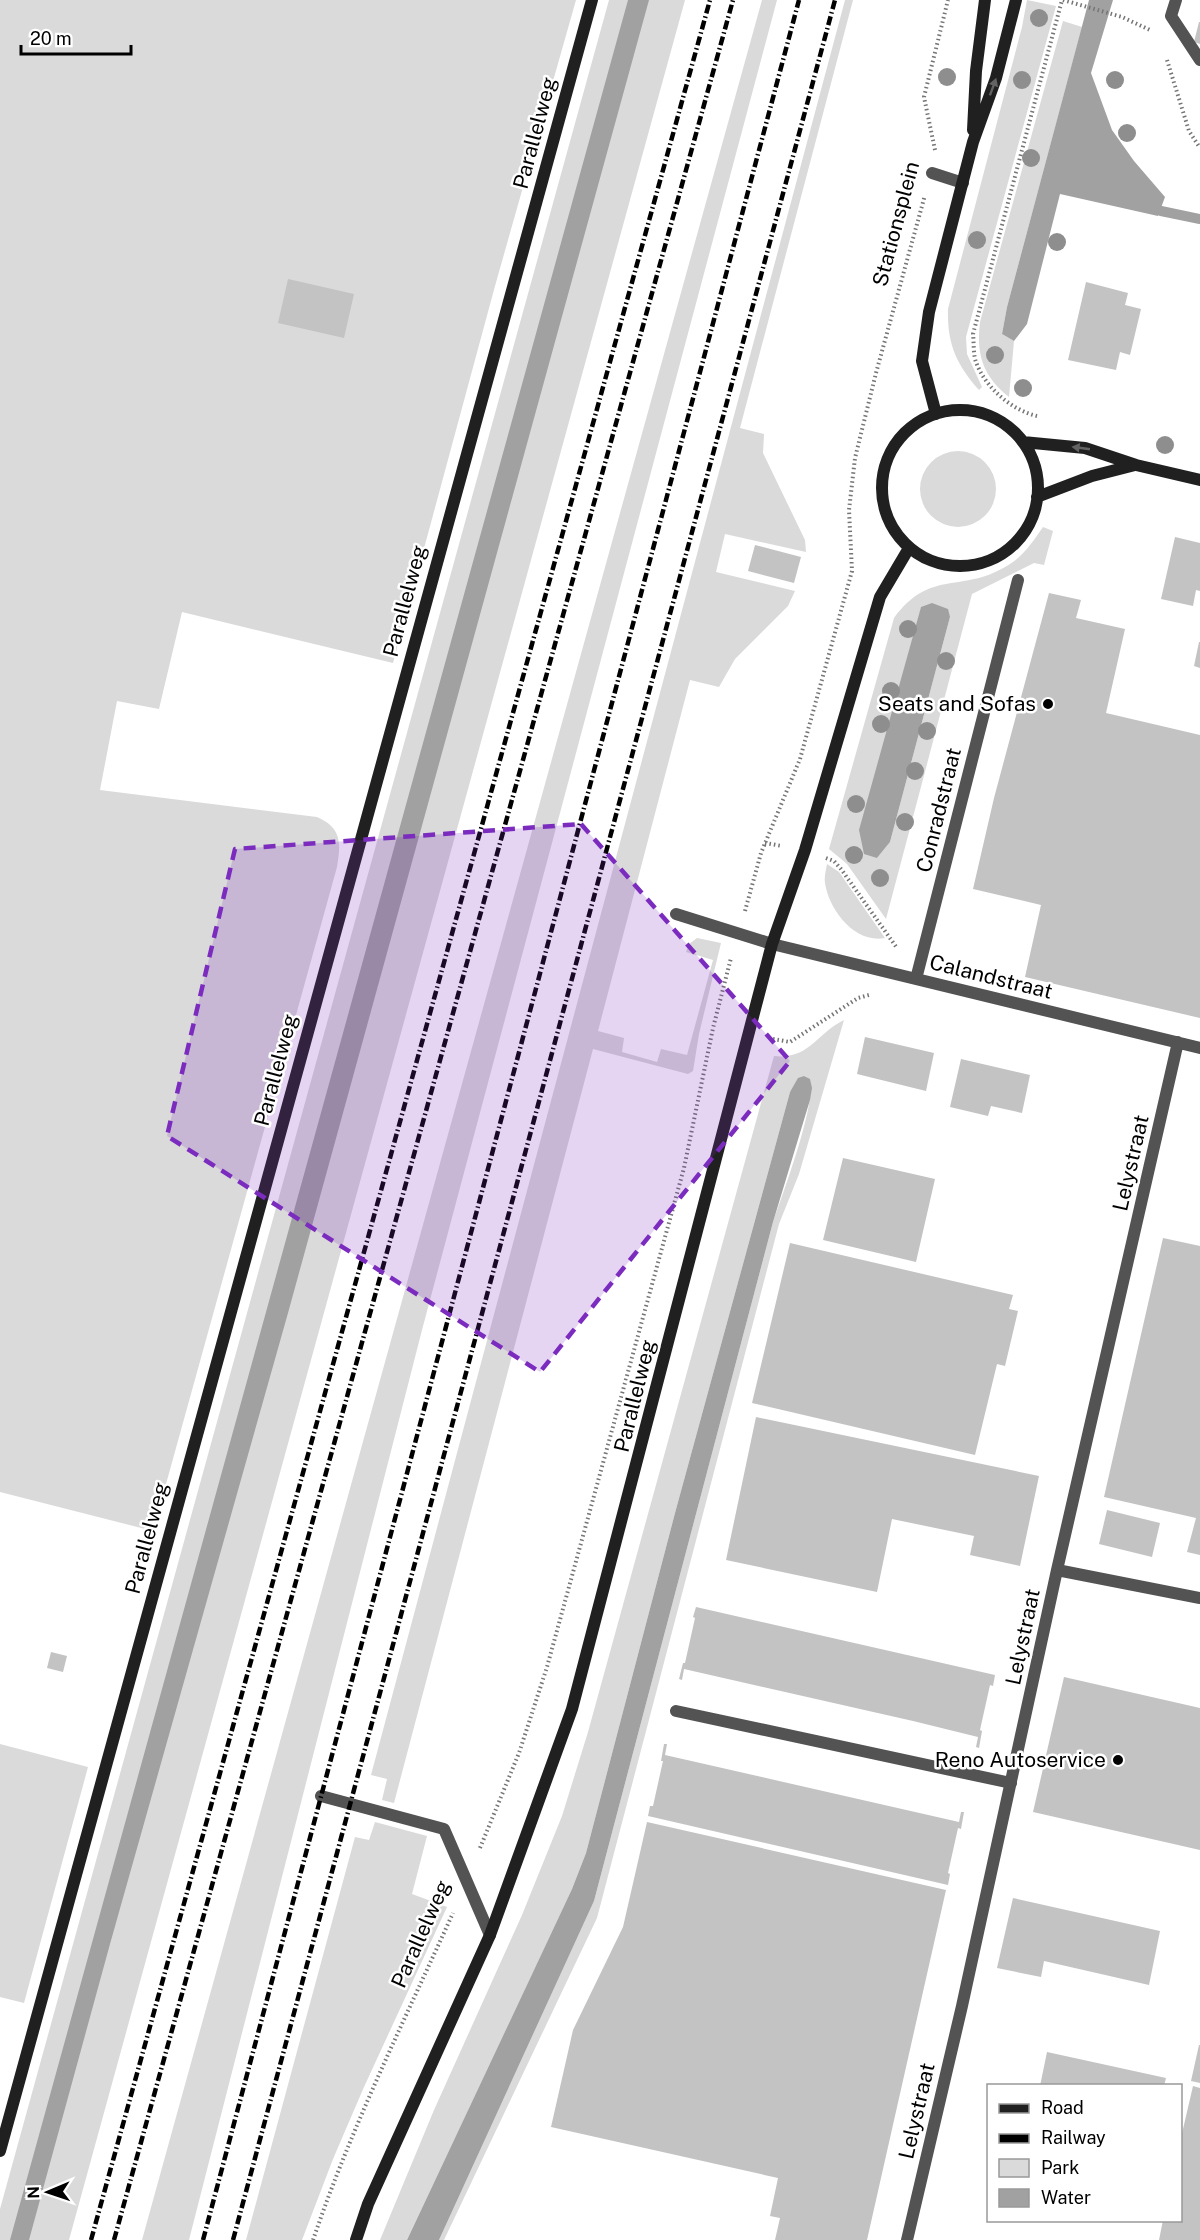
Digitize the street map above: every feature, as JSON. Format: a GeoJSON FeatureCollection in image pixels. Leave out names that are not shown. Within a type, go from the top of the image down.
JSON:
{"type":"FeatureCollection","features":[{"type":"Feature","properties":{"kind":"main road","name":"Parallelweg"},"geometry":{"type":"LineString","coordinates":[[0,2151],[592,0]]}},
{"type":"Feature","properties":{"kind":"main road"},"geometry":{"type":"LineString","coordinates":[[973,142],[976,71],[985,0]]}},
{"type":"Feature","properties":{"kind":"main road"},"geometry":{"type":"LineString","coordinates":[[936,414],[922,361],[929,312],[973,142],[996,78],[1016,0]]}},
{"type":"Feature","properties":{"kind":"main road"},"geometry":{"type":"LineString","coordinates":[[952,411],[984,414],[1012,430],[1023,442],[1032,459],[1037,478],[1037,497],[1032,517],[1022,536],[1012,546],[989,561],[975,565],[947,565],[934,562],[909,548],[892,526],[887,514],[882,486],[887,460],[902,436],[912,427],[936,414],[952,411]]}},
{"type":"Feature","properties":{"kind":"main road"},"geometry":{"type":"LineString","coordinates":[[1023,442],[1085,448],[1136,465],[1200,480]]}},
{"type":"Feature","properties":{"kind":"main road"},"geometry":{"type":"LineString","coordinates":[[1037,497],[1092,476],[1136,465]]}},
{"type":"Feature","properties":{"kind":"main road","name":"Parallelweg"},"geometry":{"type":"LineString","coordinates":[[356,2240],[368,2204],[490,1935],[572,1709],[772,944],[805,850],[880,597],[909,548]]}},
{"type":"Feature","properties":{"kind":"street"},"geometry":{"type":"LineString","coordinates":[[1176,0],[1171,16],[1200,60]]}},
{"type":"Feature","properties":{"kind":"street"},"geometry":{"type":"LineString","coordinates":[[932,173],[963,183]]}},
{"type":"Feature","properties":{"kind":"street","name":"Conradstraat"},"geometry":{"type":"LineString","coordinates":[[916,979],[1018,580]]}},
{"type":"Feature","properties":{"kind":"street","name":"Calandstraat"},"geometry":{"type":"LineString","coordinates":[[676,914],[772,944],[1200,1048]]}},
{"type":"Feature","properties":{"kind":"street","name":"Lelystraat"},"geometry":{"type":"LineString","coordinates":[[907,2240],[962,2006],[1057,1570],[1178,1042]]}},
{"type":"Feature","properties":{"kind":"street"},"geometry":{"type":"LineString","coordinates":[[1057,1570],[1200,1598]]}},
{"type":"Feature","properties":{"kind":"street"},"geometry":{"type":"LineString","coordinates":[[676,1712],[1011,1783]]}},
{"type":"Feature","properties":{"kind":"street"},"geometry":{"type":"LineString","coordinates":[[321,1796],[444,1829],[490,1935]]}},
{"type":"Feature","properties":{"kind":"path","name":"Stationsplein"},"geometry":{"type":"LineString","coordinates":[[855,458],[876,373],[932,173],[936,147],[924,97],[948,0]]}},
{"type":"Feature","properties":{"kind":"path"},"geometry":{"type":"LineString","coordinates":[[1048,418],[1025,413],[988,384],[975,361],[973,334],[1063,0],[1122,17],[1150,29],[1155,37]]}},
{"type":"Feature","properties":{"kind":"path"},"geometry":{"type":"LineString","coordinates":[[1165,52],[1189,131],[1200,148]]}},
{"type":"Feature","properties":{"kind":"path","name":"Parallelweg"},"geometry":{"type":"LineString","coordinates":[[313,2240],[368,2098],[467,1881],[519,1753],[547,1667],[684,1168],[716,1017],[738,934],[765,843],[800,759],[852,572],[849,510],[855,458]]}},
{"type":"Feature","properties":{"kind":"path"},"geometry":{"type":"LineString","coordinates":[[747,1035],[790,1042],[858,998],[916,979],[890,938],[834,861],[805,850],[765,843]]}},
{"type":"Feature","properties":{"kind":"highlighted area"},"geometry":{"type":"Polygon","coordinates":[[[581,824],[790,1061],[540,1372],[167,1136],[235,849],[581,824]]]}},
{"type":"Feature","properties":{"kind":"green space"},"geometry":{"type":"Polygon","coordinates":[[[0,0],[576,0],[495,286],[393,663],[182,612],[159,709],[117,701],[100,790],[317,817],[331,826],[338,837],[339,844],[337,867],[153,1531],[0,1492],[0,0]]]}},
{"type":"Feature","properties":{"kind":"green space"},"geometry":{"type":"Polygon","coordinates":[[[609,0],[685,0],[69,2240],[0,2240],[0,2209],[609,0]]]}},
{"type":"Feature","properties":{"kind":"green space"},"geometry":{"type":"Polygon","coordinates":[[[762,0],[777,0],[422,1330],[189,2240],[142,2240],[762,0]]]}},
{"type":"Feature","properties":{"kind":"green space"},"geometry":{"type":"Polygon","coordinates":[[[845,0],[853,0],[740,428],[764,434],[763,453],[805,540],[806,552],[725,534],[716,572],[795,591],[788,606],[735,659],[719,687],[690,680],[598,1031],[624,1038],[622,1052],[657,1062],[661,1049],[687,1055],[713,960],[686,952],[689,944],[697,938],[721,943],[699,1034],[693,1071],[688,1074],[593,1049],[394,1803],[382,1800],[387,1779],[371,1775],[845,0]]]}},
{"type":"Feature","properties":{"kind":"green space"},"geometry":{"type":"Polygon","coordinates":[[[1027,0],[1056,6],[966,337],[967,354],[982,387],[979,390],[964,371],[954,352],[949,332],[948,309],[1022,27],[1027,0]]]}},
{"type":"Feature","properties":{"kind":"green space"},"geometry":{"type":"Polygon","coordinates":[[[1063,21],[1082,27],[1007,307],[1002,334],[1014,341],[1009,397],[993,381],[983,364],[979,345],[980,322],[1063,21]]]}},
{"type":"Feature","properties":{"kind":"green space"},"geometry":{"type":"Polygon","coordinates":[[[958,451],[972,454],[985,462],[993,475],[996,489],[993,503],[985,516],[972,524],[958,527],[944,524],[931,516],[923,503],[920,489],[923,475],[931,462],[944,454],[958,451]]]}},
{"type":"Feature","properties":{"kind":"green space"},"geometry":{"type":"Polygon","coordinates":[[[1043,527],[1053,531],[1044,565],[1034,563],[972,594],[886,919],[847,864],[829,849],[894,618],[907,603],[933,587],[989,575],[1005,567],[1022,555],[1043,527]],[[921,608],[896,699],[877,858],[890,842],[950,617],[921,608]]]}},
{"type":"Feature","properties":{"kind":"green space"},"geometry":{"type":"Polygon","coordinates":[[[827,864],[839,872],[885,938],[864,936],[845,923],[827,893],[825,876],[827,864]]]}},
{"type":"Feature","properties":{"kind":"green space"},"geometry":{"type":"Polygon","coordinates":[[[844,1020],[799,1174],[779,1224],[597,1918],[444,2240],[439,2240],[594,1901],[773,1222],[804,1128],[811,1092],[810,1080],[804,1076],[790,1092],[675,1513],[586,1853],[572,1889],[407,2240],[380,2240],[434,2110],[522,1915],[562,1816],[588,1732],[774,1056],[796,1054],[804,1050],[844,1020]]]}},
{"type":"Feature","properties":{"kind":"green space"},"geometry":{"type":"Polygon","coordinates":[[[0,1744],[88,1767],[24,2003],[0,1997],[0,1744]]]}},
{"type":"Feature","properties":{"kind":"green space"},"geometry":{"type":"Polygon","coordinates":[[[375,1822],[427,1836],[412,1894],[447,1907],[364,2087],[302,2240],[246,2240],[355,1837],[369,1840],[375,1822]]]}},
{"type":"Feature","properties":{"kind":"water"},"geometry":{"type":"Polygon","coordinates":[[[628,0],[649,0],[288,1313],[29,2240],[10,2240],[628,0]]]}},
{"type":"Feature","properties":{"kind":"water"},"geometry":{"type":"Polygon","coordinates":[[[1089,0],[1113,0],[1091,73],[1112,130],[1134,161],[1165,197],[1158,216],[1060,194],[1027,324],[1014,341],[1002,334],[1007,307],[1089,0]]]}},
{"type":"Feature","properties":{"kind":"water"},"geometry":{"type":"Polygon","coordinates":[[[932,603],[948,609],[950,617],[890,842],[877,858],[864,854],[859,830],[921,607],[932,603]]]}},
{"type":"Feature","properties":{"kind":"water"},"geometry":{"type":"Polygon","coordinates":[[[804,1076],[810,1079],[812,1088],[810,1100],[773,1222],[594,1901],[439,2240],[407,2240],[572,1889],[586,1853],[675,1513],[790,1092],[798,1078],[804,1076]]]}},
{"type":"Feature","properties":{"kind":"building"},"geometry":{"type":"Polygon","coordinates":[[[1200,22],[1200,44],[1194,42],[1200,22]]]}},
{"type":"Feature","properties":{"kind":"building"},"geometry":{"type":"Polygon","coordinates":[[[288,279],[354,294],[344,338],[278,323],[288,279]]]}},
{"type":"Feature","properties":{"kind":"building"},"geometry":{"type":"Polygon","coordinates":[[[1086,282],[1128,293],[1125,305],[1141,309],[1130,355],[1120,352],[1116,370],[1068,360],[1086,282]]]}},
{"type":"Feature","properties":{"kind":"building"},"geometry":{"type":"Polygon","coordinates":[[[1175,537],[1200,543],[1200,591],[1196,590],[1193,606],[1161,599],[1175,537]]]}},
{"type":"Feature","properties":{"kind":"building"},"geometry":{"type":"Polygon","coordinates":[[[755,545],[801,557],[794,583],[748,571],[755,545]]]}},
{"type":"Feature","properties":{"kind":"building"},"geometry":{"type":"Polygon","coordinates":[[[1049,593],[1081,600],[1076,618],[1125,629],[1106,713],[1200,735],[1200,1018],[1025,977],[1041,905],[973,889],[994,798],[1049,593]]]}},
{"type":"Feature","properties":{"kind":"building"},"geometry":{"type":"Polygon","coordinates":[[[1200,642],[1200,668],[1194,666],[1200,642]]]}},
{"type":"Feature","properties":{"kind":"building"},"geometry":{"type":"Polygon","coordinates":[[[865,1037],[934,1053],[926,1091],[857,1074],[865,1037]]]}},
{"type":"Feature","properties":{"kind":"building"},"geometry":{"type":"Polygon","coordinates":[[[961,1059],[1030,1075],[1022,1113],[991,1106],[988,1116],[950,1107],[961,1059]]]}},
{"type":"Feature","properties":{"kind":"building"},"geometry":{"type":"Polygon","coordinates":[[[843,1158],[935,1179],[916,1262],[823,1240],[843,1158]]]}},
{"type":"Feature","properties":{"kind":"building"},"geometry":{"type":"Polygon","coordinates":[[[1163,1238],[1200,1246],[1200,1555],[1187,1552],[1196,1518],[1104,1497],[1163,1238]]]}},
{"type":"Feature","properties":{"kind":"building"},"geometry":{"type":"Polygon","coordinates":[[[790,1243],[1013,1295],[1009,1309],[1018,1311],[1005,1366],[997,1364],[975,1455],[752,1403],[790,1243]]]}},
{"type":"Feature","properties":{"kind":"building"},"geometry":{"type":"Polygon","coordinates":[[[756,1417],[1039,1476],[1020,1566],[970,1555],[974,1536],[892,1519],[877,1592],[726,1560],[756,1417]]]}},
{"type":"Feature","properties":{"kind":"building"},"geometry":{"type":"Polygon","coordinates":[[[1107,1510],[1160,1523],[1152,1557],[1099,1544],[1107,1510]]]}},
{"type":"Feature","properties":{"kind":"building"},"geometry":{"type":"Polygon","coordinates":[[[696,1607],[995,1675],[993,1686],[990,1685],[980,1730],[982,1731],[979,1748],[976,1747],[978,1737],[913,1721],[684,1669],[682,1680],[679,1679],[683,1663],[685,1663],[696,1607]]]}},
{"type":"Feature","properties":{"kind":"building"},"geometry":{"type":"Polygon","coordinates":[[[51,1652],[67,1656],[63,1672],[47,1668],[51,1652]]]}},
{"type":"Feature","properties":{"kind":"building"},"geometry":{"type":"Polygon","coordinates":[[[1064,1677],[1200,1708],[1200,1850],[1033,1812],[1064,1677]]]}},
{"type":"Feature","properties":{"kind":"building"},"geometry":{"type":"Polygon","coordinates":[[[664,1744],[667,1744],[665,1755],[959,1822],[961,1812],[964,1812],[948,1873],[950,1874],[948,1885],[648,1816],[650,1806],[653,1806],[663,1761],[661,1761],[664,1744]]]}},
{"type":"Feature","properties":{"kind":"building"},"geometry":{"type":"Polygon","coordinates":[[[647,1822],[946,1890],[867,2240],[775,2240],[780,2218],[770,2216],[778,2178],[551,2127],[573,2030],[623,1927],[647,1822]]]}},
{"type":"Feature","properties":{"kind":"building"},"geometry":{"type":"Polygon","coordinates":[[[1013,1898],[1160,1931],[1149,1985],[1044,1961],[1041,1977],[997,1968],[1013,1898]]]}},
{"type":"Feature","properties":{"kind":"building"},"geometry":{"type":"Polygon","coordinates":[[[1200,2045],[1200,2083],[1191,2081],[1200,2045]]]}},
{"type":"Feature","properties":{"kind":"building"},"geometry":{"type":"Polygon","coordinates":[[[1047,2052],[1166,2078],[1164,2084],[1040,2084],[1047,2052]]]}},
{"type":"Feature","properties":{"kind":"building"},"geometry":{"type":"Polygon","coordinates":[[[1193,2086],[1200,2088],[1200,2240],[1159,2240],[1163,2222],[1182,2222],[1182,2133],[1193,2086]]]}},
{"type":"Feature","properties":{"kind":"waterway"},"geometry":{"type":"LineString","coordinates":[[1161,211],[1200,219]]}},
{"type":"Feature","properties":{"kind":"railway"},"geometry":{"type":"LineString","coordinates":[[91,2240],[710,0]]}},
{"type":"Feature","properties":{"kind":"railway"},"geometry":{"type":"LineString","coordinates":[[114,2240],[733,0]]}},
{"type":"Feature","properties":{"kind":"railway"},"geometry":{"type":"LineString","coordinates":[[203,2240],[799,0]]}},
{"type":"Feature","properties":{"kind":"railway"},"geometry":{"type":"LineString","coordinates":[[233,2240],[835,0]]}},
{"type":"Feature","properties":{"kind":"place","name":"Seats and Sofas"},"geometry":{"type":"Point","coordinates":[1048,704]}},
{"type":"Feature","properties":{"kind":"place","name":"Reno Autoservice"},"geometry":{"type":"Point","coordinates":[1118,1760]}}]}
